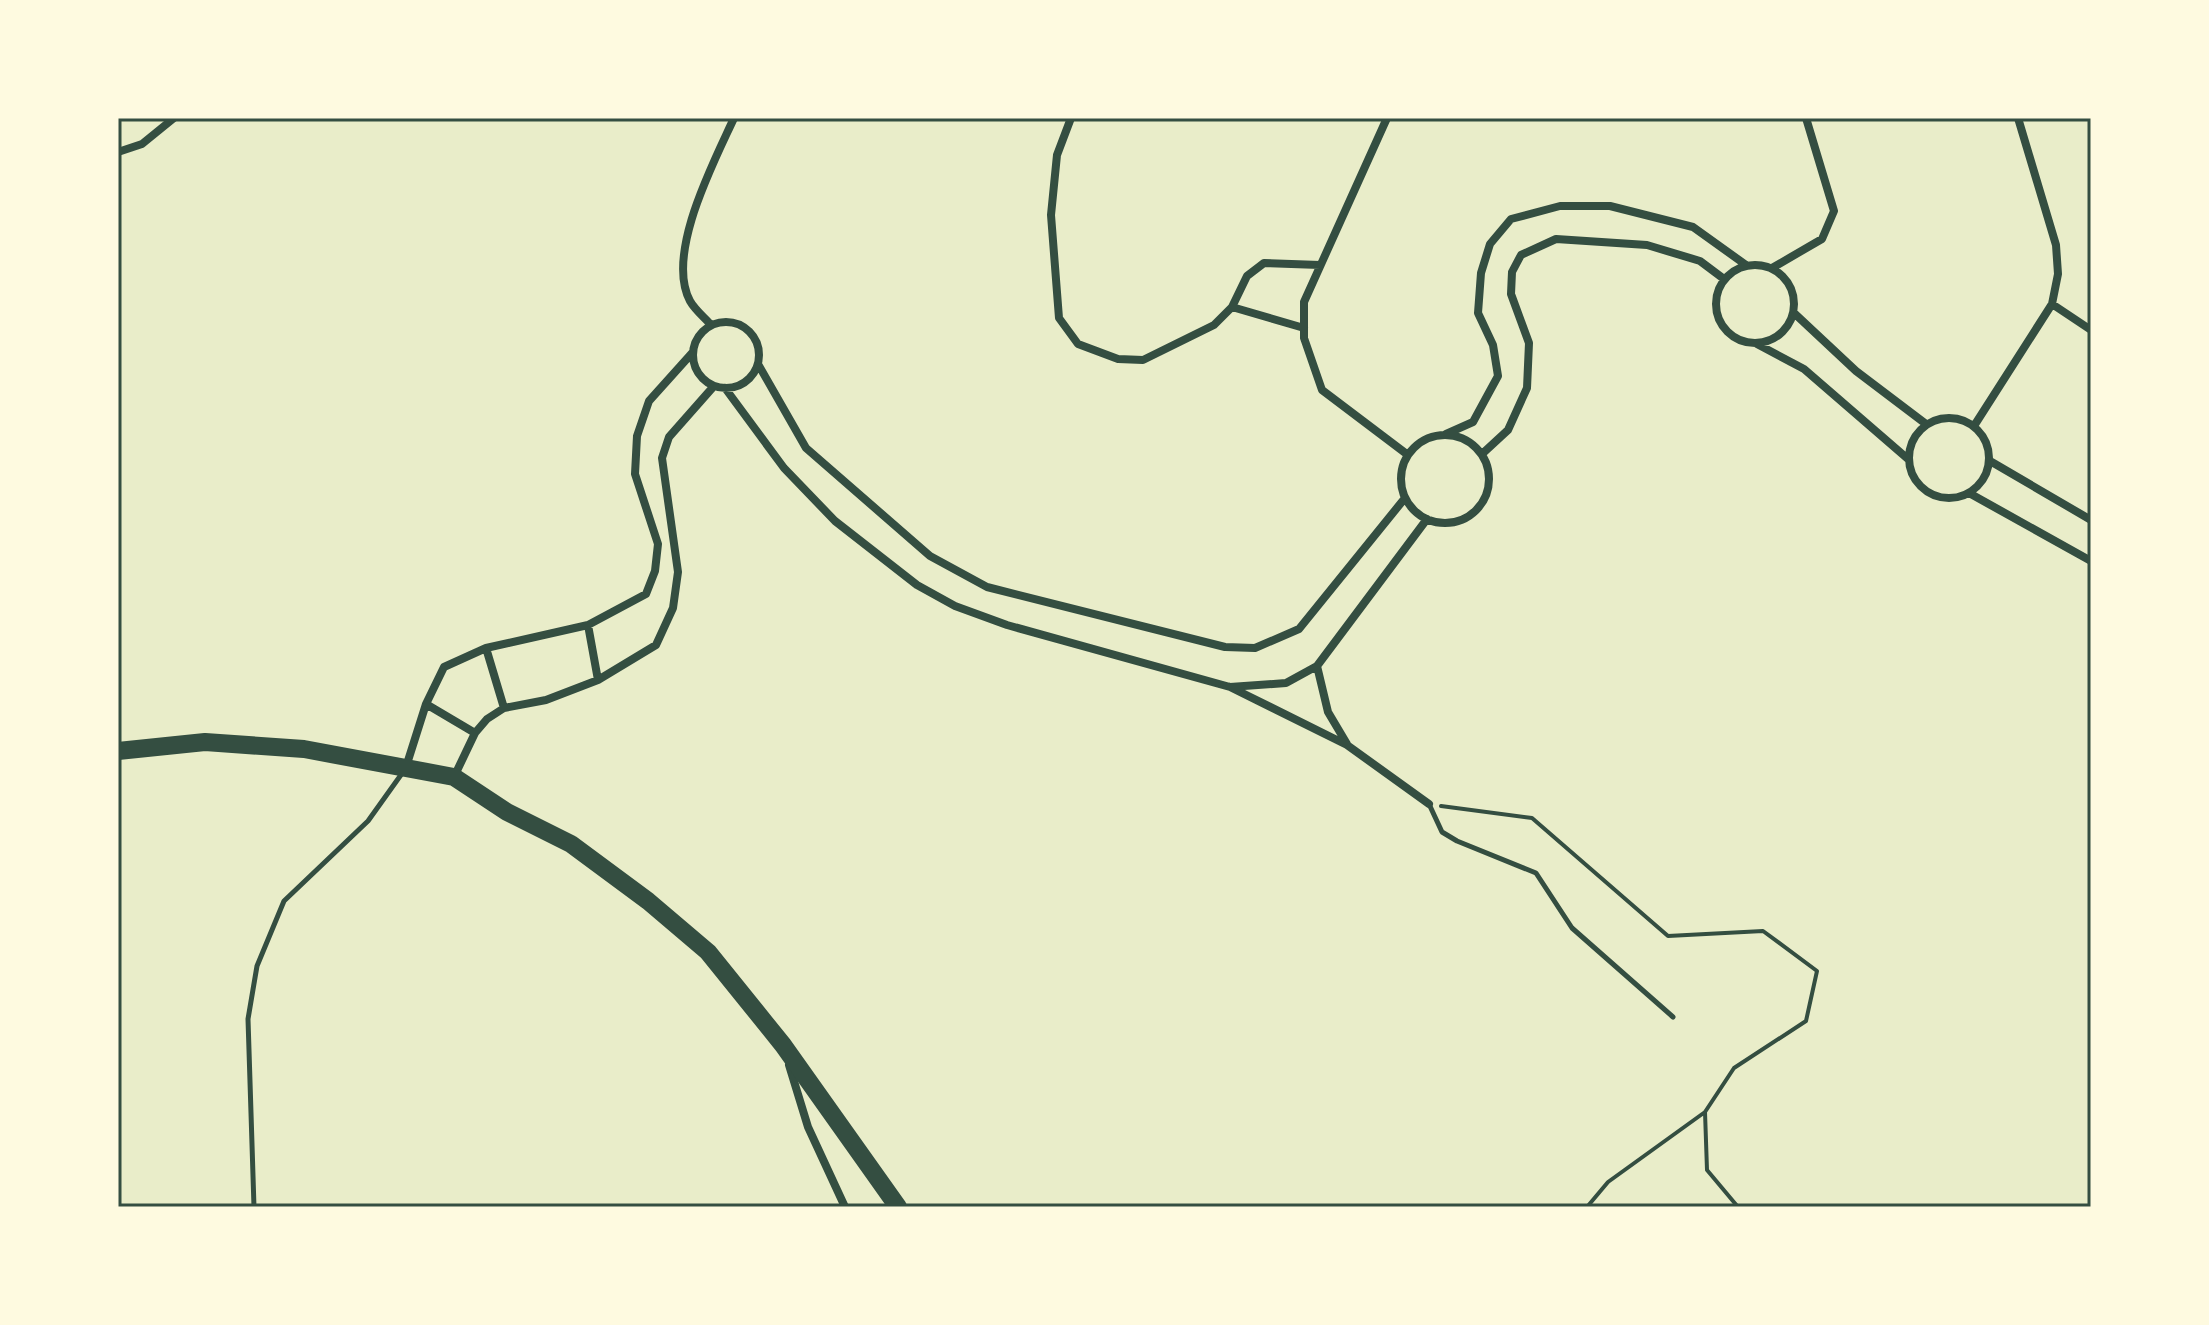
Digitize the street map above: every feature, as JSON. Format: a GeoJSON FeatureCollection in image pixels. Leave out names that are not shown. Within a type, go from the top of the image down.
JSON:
{"type":"FeatureCollection","features":[{"type":"Feature","properties":{"kind":"highway"},"geometry":{"type":"LineString","coordinates":[[118,751],[205,742],[304,749],[454,777],[507,812],[571,844],[648,901],[708,952],[783,1045],[898,1207]]}},
{"type":"Feature","properties":{"kind":"street"},"geometry":{"type":"LineString","coordinates":[[118,152],[142,144],[174,118]]}},
{"type":"Feature","properties":{"kind":"street"},"geometry":{"type":"LineString","coordinates":[[711,325],[690,302],[684,277],[685,246],[705,183],[734,118]]}},
{"type":"Feature","properties":{"kind":"street"},"geometry":{"type":"LineString","coordinates":[[1071,118],[1057,155],[1051,215],[1059,318],[1078,344],[1118,359],[1143,360],[1214,325],[1232,307],[1247,276],[1264,263],[1320,265]]}},
{"type":"Feature","properties":{"kind":"street"},"geometry":{"type":"LineString","coordinates":[[1387,118],[1304,302],[1304,328],[1322,390],[1408,455]]}},
{"type":"Feature","properties":{"kind":"street"},"geometry":{"type":"LineString","coordinates":[[1446,434],[1472,444],[1482,454],[1489,480],[1480,506],[1457,521],[1427,519],[1414,511],[1405,498],[1402,469],[1408,455],[1418,444],[1473,422],[1498,376],[1493,345],[1478,313],[1481,273],[1490,244],[1511,219],[1560,206],[1610,206],[1693,227],[1746,265],[1772,268],[1822,239],[1834,211],[1806,118]]}},
{"type":"Feature","properties":{"kind":"street"},"geometry":{"type":"LineString","coordinates":[[1974,426],[2052,304],[2058,274],[2056,245],[2018,118]]}},
{"type":"Feature","properties":{"kind":"street"},"geometry":{"type":"LineString","coordinates":[[1482,454],[1508,430],[1527,388],[1529,343],[1511,294],[1512,272],[1521,255],[1556,239],[1647,245],[1700,261],[1724,279]]}},
{"type":"Feature","properties":{"kind":"street"},"geometry":{"type":"LineString","coordinates":[[1746,265],[1724,279],[1715,303],[1717,316],[1731,336],[1756,344],[1804,369],[1908,459],[1918,485],[1929,494],[1956,498],[1969,493],[1987,473],[1990,461],[1988,448],[1974,426],[1951,418],[1926,424],[1910,445],[1908,459]]}},
{"type":"Feature","properties":{"kind":"street"},"geometry":{"type":"LineString","coordinates":[[1756,344],[1780,335],[1794,313],[1791,287],[1772,268]]}},
{"type":"Feature","properties":{"kind":"street"},"geometry":{"type":"LineString","coordinates":[[2052,304],[2091,330]]}},
{"type":"Feature","properties":{"kind":"street"},"geometry":{"type":"LineString","coordinates":[[1232,307],[1304,328]]}},
{"type":"Feature","properties":{"kind":"street"},"geometry":{"type":"LineString","coordinates":[[1794,313],[1856,371],[1926,424]]}},
{"type":"Feature","properties":{"kind":"street"},"geometry":{"type":"LineString","coordinates":[[406,768],[426,704],[444,667],[486,648],[588,625],[646,594],[655,571],[658,544],[635,474],[637,436],[649,401],[693,352],[702,331],[711,325],[733,322],[743,327],[757,344],[758,364],[806,448],[930,556],[987,587],[1225,647],[1255,648],[1299,629],[1405,498]]}},
{"type":"Feature","properties":{"kind":"street"},"geometry":{"type":"LineString","coordinates":[[693,352],[698,373],[714,386],[725,388],[745,382],[758,364]]}},
{"type":"Feature","properties":{"kind":"street"},"geometry":{"type":"LineString","coordinates":[[454,777],[475,733],[487,719],[504,708],[546,700],[598,680],[656,645],[673,608],[678,572],[662,458],[669,437],[714,386]]}},
{"type":"Feature","properties":{"kind":"street"},"geometry":{"type":"LineString","coordinates":[[725,388],[784,468],[835,521],[917,585],[955,606],[1007,625],[1230,687],[1347,745],[1429,804]]}},
{"type":"Feature","properties":{"kind":"street"},"geometry":{"type":"LineString","coordinates":[[1990,461],[2091,520]]}},
{"type":"Feature","properties":{"kind":"street"},"geometry":{"type":"LineString","coordinates":[[1969,493],[2091,561]]}},
{"type":"Feature","properties":{"kind":"street"},"geometry":{"type":"LineString","coordinates":[[1230,687],[1286,683],[1317,666],[1427,519]]}},
{"type":"Feature","properties":{"kind":"street"},"geometry":{"type":"LineString","coordinates":[[588,625],[598,680]]}},
{"type":"Feature","properties":{"kind":"street"},"geometry":{"type":"LineString","coordinates":[[486,648],[504,708]]}},
{"type":"Feature","properties":{"kind":"street"},"geometry":{"type":"LineString","coordinates":[[1317,666],[1328,712],[1347,745]]}},
{"type":"Feature","properties":{"kind":"street"},"geometry":{"type":"LineString","coordinates":[[426,704],[475,733]]}},
{"type":"Feature","properties":{"kind":"street"},"geometry":{"type":"LineString","coordinates":[[783,1045],[808,1127],[845,1207]]}},
{"type":"Feature","properties":{"kind":"lane"},"geometry":{"type":"LineString","coordinates":[[254,1207],[248,1019],[257,966],[284,901],[368,821],[406,768]]}},
{"type":"Feature","properties":{"kind":"lane"},"geometry":{"type":"LineString","coordinates":[[1429,804],[1442,832],[1536,873],[1572,928],[1673,1017]]}},
{"type":"Feature","properties":{"kind":"path"},"geometry":{"type":"LineString","coordinates":[[1429,804],[1532,818],[1668,936],[1763,931],[1817,971],[1806,1021],[1734,1068],[1705,1112],[1608,1182],[1587,1207]]}},
{"type":"Feature","properties":{"kind":"path"},"geometry":{"type":"LineString","coordinates":[[1705,1112],[1707,1170],[1738,1207]]}}]}
